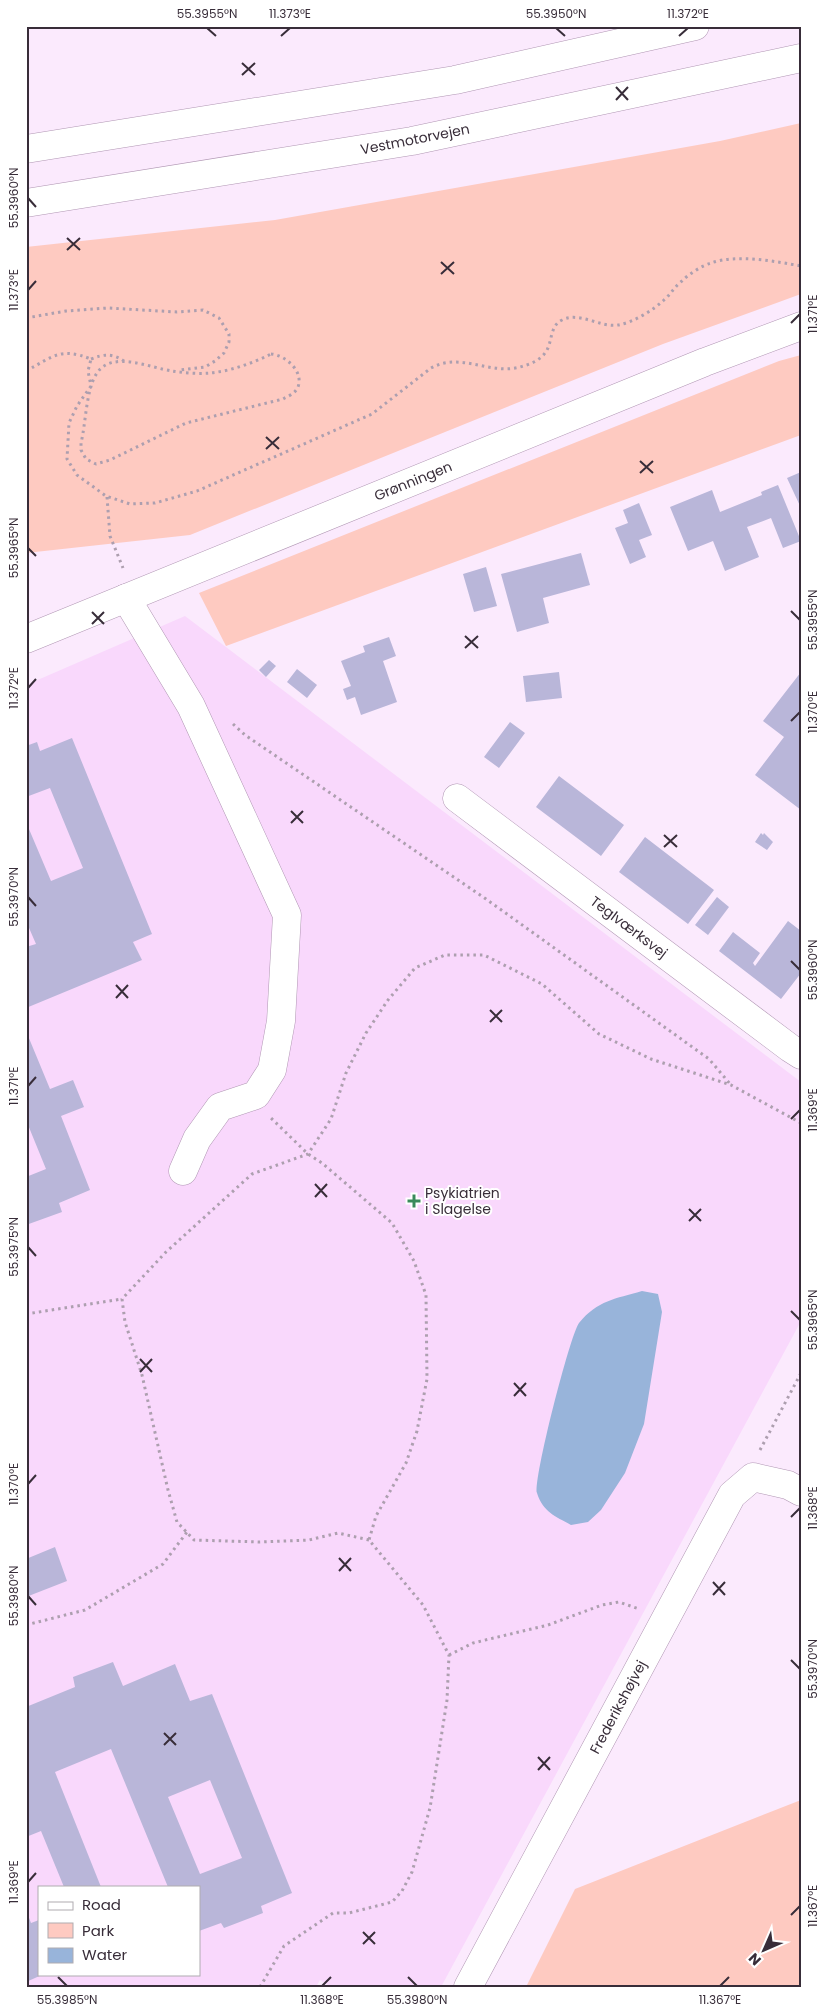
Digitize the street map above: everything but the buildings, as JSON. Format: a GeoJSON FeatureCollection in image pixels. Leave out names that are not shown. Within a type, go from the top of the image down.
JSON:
{"type":"FeatureCollection","features":[{"type":"Feature","properties":{"kind":"main road"},"geometry":{"type":"LineString","coordinates":[[26,149],[455,80],[695,26]]}},
{"type":"Feature","properties":{"kind":"main road","name":"Vestmotorvejen"},"geometry":{"type":"LineString","coordinates":[[26,203],[412,141],[801,58]]}},
{"type":"Feature","properties":{"kind":"main road","name":"Grønningen"},"geometry":{"type":"LineString","coordinates":[[26,639],[705,362],[801,326]]}},
{"type":"Feature","properties":{"kind":"main road"},"geometry":{"type":"LineString","coordinates":[[126,598],[191,706],[287,915],[281,1021],[272,1070],[256,1095],[220,1107],[197,1139],[183,1171]]}},
{"type":"Feature","properties":{"kind":"main road","name":"Teglværksvej"},"geometry":{"type":"LineString","coordinates":[[457,798],[790,1048],[801,1054]]}},
{"type":"Feature","properties":{"kind":"main road"},"geometry":{"type":"LineString","coordinates":[[753,1477],[788,1485],[801,1492]]}},
{"type":"Feature","properties":{"kind":"main road","name":"Frederikshøjvej"},"geometry":{"type":"LineString","coordinates":[[468,1987],[732,1495],[753,1477]]}},
{"type":"Feature","properties":{"kind":"path"},"geometry":{"type":"LineString","coordinates":[[91,359],[88,370],[91,386],[81,450],[86,459],[96,464],[110,460],[186,423],[283,399],[294,393],[299,379],[291,363],[278,354],[271,354],[258,361],[231,370],[212,373],[172,371],[125,362],[106,365],[100,368],[91,386],[77,406],[69,424],[67,459],[77,475],[106,496],[130,504],[155,503],[197,491],[372,414],[431,368],[442,362],[466,362],[506,370],[534,362],[546,352],[555,326],[562,320],[571,318],[616,326],[638,318],[664,300],[681,281],[709,263],[728,258],[801,266]]}},
{"type":"Feature","properties":{"kind":"path"},"geometry":{"type":"LineString","coordinates":[[26,318],[66,311],[108,308],[177,312],[203,310],[219,318],[229,334],[229,342],[224,353],[215,361],[204,366],[172,371]]}},
{"type":"Feature","properties":{"kind":"path"},"geometry":{"type":"LineString","coordinates":[[26,371],[61,352],[91,359],[107,354],[116,355],[125,362]]}},
{"type":"Feature","properties":{"kind":"path"},"geometry":{"type":"LineString","coordinates":[[106,496],[110,536],[123,570]]}},
{"type":"Feature","properties":{"kind":"path"},"geometry":{"type":"LineString","coordinates":[[231,722],[246,735],[486,899],[709,1059],[731,1085]]}},
{"type":"Feature","properties":{"kind":"path"},"geometry":{"type":"LineString","coordinates":[[26,1314],[122,1299],[166,1252],[252,1174],[308,1154],[331,1119],[346,1074],[366,1033],[388,1000],[415,968],[445,955],[484,955],[542,984],[599,1034],[651,1060],[731,1085],[801,1123]]}},
{"type":"Feature","properties":{"kind":"path"},"geometry":{"type":"LineString","coordinates":[[250,1097],[308,1154],[392,1223],[414,1261],[426,1295],[427,1379],[417,1430],[406,1463],[376,1516],[369,1540]]}},
{"type":"Feature","properties":{"kind":"path"},"geometry":{"type":"LineString","coordinates":[[122,1299],[125,1322],[142,1375],[177,1522],[194,1540],[260,1542],[309,1540],[338,1533],[369,1540],[423,1606],[449,1655],[448,1700],[430,1808],[412,1872],[402,1891],[392,1902],[349,1913],[333,1913],[284,1946],[260,1987]]}},
{"type":"Feature","properties":{"kind":"path"},"geometry":{"type":"LineString","coordinates":[[753,1477],[760,1449],[801,1373]]}},
{"type":"Feature","properties":{"kind":"path"},"geometry":{"type":"LineString","coordinates":[[26,1625],[85,1610],[163,1564],[187,1532]]}},
{"type":"Feature","properties":{"kind":"path"},"geometry":{"type":"LineString","coordinates":[[449,1655],[473,1643],[548,1625],[602,1605],[619,1602],[665,1621]]}},
{"type":"Feature","properties":{"kind":"shaded area","name":"Psykiatrien i Slagelse"},"geometry":{"type":"Polygon","coordinates":[[[185,616],[801,1082],[801,1321],[441,1987],[331,1987],[320,1980],[316,1987],[26,1987],[26,685],[185,616]]]}},
{"type":"Feature","properties":{"kind":"green space"},"geometry":{"type":"Polygon","coordinates":[[[801,123],[801,294],[663,344],[190,535],[26,553],[26,247],[275,220],[720,141],[801,123]]]}},
{"type":"Feature","properties":{"kind":"green space"},"geometry":{"type":"Polygon","coordinates":[[[801,355],[801,435],[226,646],[199,593],[779,361],[801,355]]]}},
{"type":"Feature","properties":{"kind":"green space"},"geometry":{"type":"Polygon","coordinates":[[[801,1800],[801,1987],[526,1987],[575,1889],[801,1800]]]}},
{"type":"Feature","properties":{"kind":"water"},"geometry":{"type":"Polygon","coordinates":[[[642,1291],[658,1294],[662,1312],[644,1424],[625,1473],[601,1510],[588,1522],[571,1525],[546,1509],[537,1493],[537,1482],[546,1437],[574,1333],[579,1323],[593,1309],[607,1301],[642,1291]]]}},
{"type":"Feature","properties":{"kind":"place","name":"Psykiatrien i Slagelse"},"geometry":{"type":"Point","coordinates":[414,1201]}}]}
